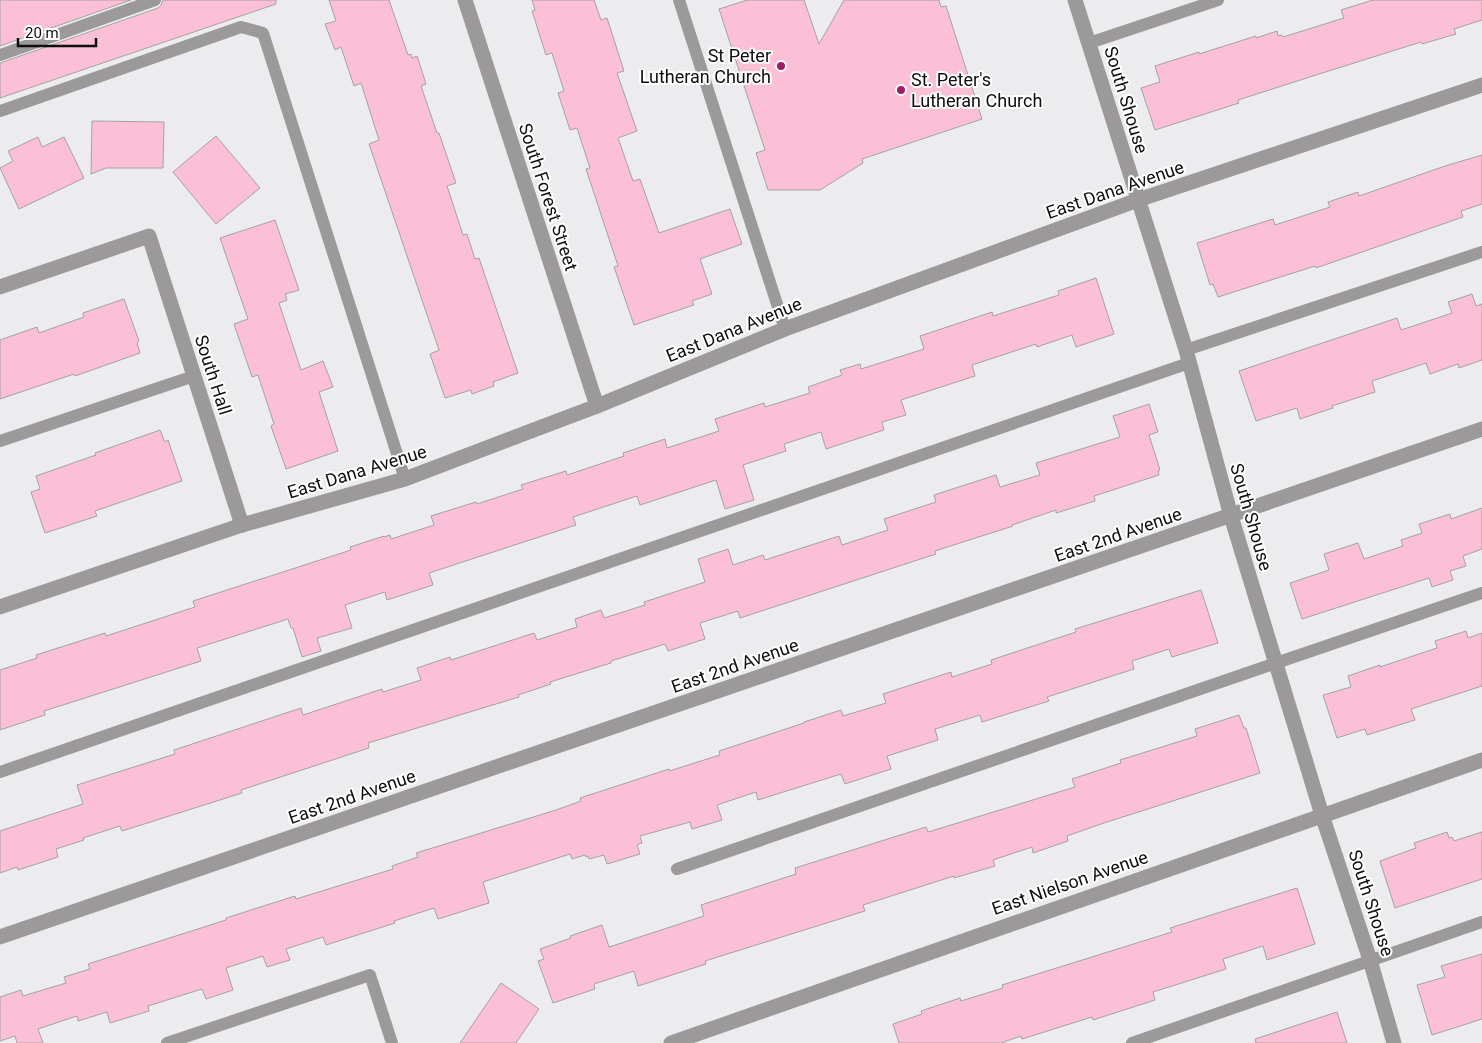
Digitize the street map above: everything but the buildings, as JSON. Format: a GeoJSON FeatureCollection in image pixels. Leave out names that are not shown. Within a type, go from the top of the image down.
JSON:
{"type":"FeatureCollection","features":[{"type":"Feature","properties":{"kind":"street","name":"South Forest Street"},"geometry":{"type":"LineString","coordinates":[[465,0],[596,406]]}},
{"type":"Feature","properties":{"kind":"street","name":"South Shouse"},"geometry":{"type":"LineString","coordinates":[[1076,0],[1187,356],[1231,516],[1322,815],[1370,960],[1394,1043]]}},
{"type":"Feature","properties":{"kind":"street","name":"East Dana Avenue"},"geometry":{"type":"LineString","coordinates":[[0,607],[242,525],[405,479],[596,406],[785,328],[1138,200],[1482,85]]}},
{"type":"Feature","properties":{"kind":"street","name":"South Hall"},"geometry":{"type":"LineString","coordinates":[[0,287],[148,236],[242,525]]}},
{"type":"Feature","properties":{"kind":"street","name":"East 2nd Avenue"},"geometry":{"type":"LineString","coordinates":[[0,937],[1482,429]]}},
{"type":"Feature","properties":{"kind":"street","name":"East Nielson Avenue"},"geometry":{"type":"LineString","coordinates":[[671,1043],[1482,760]]}},
{"type":"Feature","properties":{"kind":"lane"},"geometry":{"type":"LineString","coordinates":[[0,55],[155,0]]}},
{"type":"Feature","properties":{"kind":"lane"},"geometry":{"type":"LineString","coordinates":[[679,0],[785,328]]}},
{"type":"Feature","properties":{"kind":"lane"},"geometry":{"type":"LineString","coordinates":[[1089,43],[1218,0]]}},
{"type":"Feature","properties":{"kind":"lane"},"geometry":{"type":"LineString","coordinates":[[0,110],[241,27],[263,33],[405,479]]}},
{"type":"Feature","properties":{"kind":"lane"},"geometry":{"type":"LineString","coordinates":[[0,772],[1482,252]]}},
{"type":"Feature","properties":{"kind":"lane"},"geometry":{"type":"LineString","coordinates":[[0,441],[194,376]]}},
{"type":"Feature","properties":{"kind":"lane"},"geometry":{"type":"LineString","coordinates":[[676,869],[1482,593]]}},
{"type":"Feature","properties":{"kind":"lane"},"geometry":{"type":"LineString","coordinates":[[1132,1043],[1482,922]]}},
{"type":"Feature","properties":{"kind":"lane"},"geometry":{"type":"LineString","coordinates":[[167,1043],[370,975],[392,1043]]}},
{"type":"Feature","properties":{"kind":"place","name":"St Peter Lutheran Church"},"geometry":{"type":"Point","coordinates":[781,66]}},
{"type":"Feature","properties":{"kind":"place","name":"St. Peter's Lutheran Church"},"geometry":{"type":"Point","coordinates":[901,90]}}]}
